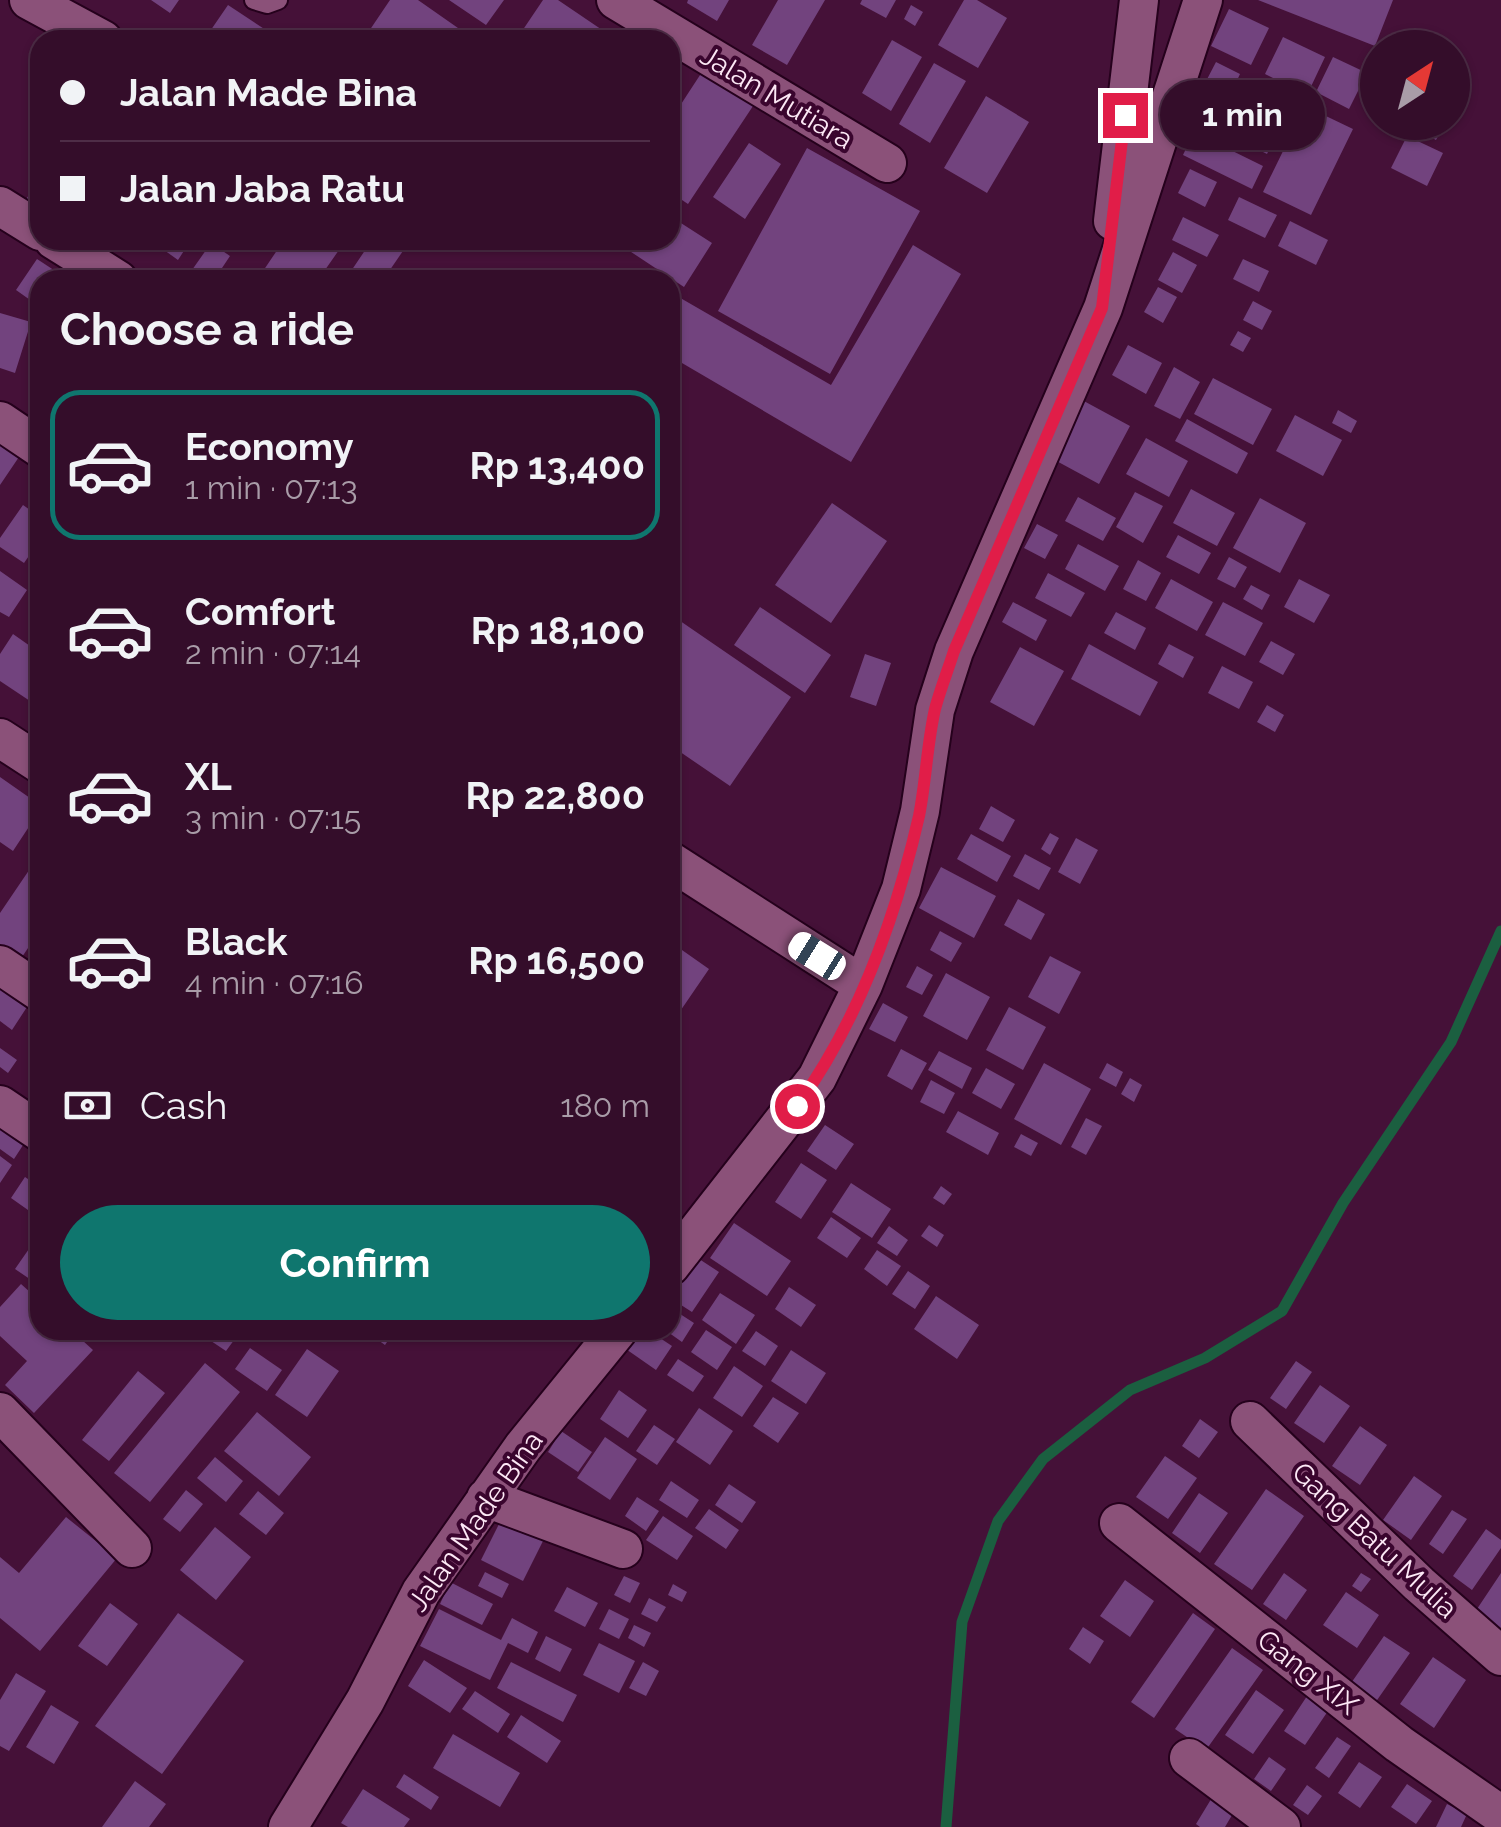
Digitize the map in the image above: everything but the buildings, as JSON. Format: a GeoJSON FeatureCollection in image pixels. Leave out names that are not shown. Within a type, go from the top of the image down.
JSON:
{"type":"FeatureCollection","features":[{"type":"Feature","properties":{"kind":"street"},"geometry":{"type":"LineString","coordinates":[[29,0],[84,30]]}},
{"type":"Feature","properties":{"kind":"street","name":"Jalan Mutiara"},"geometry":{"type":"LineString","coordinates":[[616,0],[666,30]]}},
{"type":"Feature","properties":{"kind":"street"},"geometry":{"type":"LineString","coordinates":[[1102,308],[1139,0]]}},
{"type":"Feature","properties":{"kind":"street"},"geometry":{"type":"LineString","coordinates":[[680,1253],[817,1078],[863,985],[901,889],[920,811],[935,710],[954,651],[1102,308],[1204,0]]}},
{"type":"Feature","properties":{"kind":"street","name":"Jalan Mutiara"},"geometry":{"type":"LineString","coordinates":[[680,39],[886,163]]}},
{"type":"Feature","properties":{"kind":"street"},"geometry":{"type":"LineString","coordinates":[[0,206],[30,225]]}},
{"type":"Feature","properties":{"kind":"street"},"geometry":{"type":"LineString","coordinates":[[70,250],[102,270]]}},
{"type":"Feature","properties":{"kind":"street"},"geometry":{"type":"LineString","coordinates":[[0,421],[30,441]]}},
{"type":"Feature","properties":{"kind":"street"},"geometry":{"type":"LineString","coordinates":[[0,738],[30,758]]}},
{"type":"Feature","properties":{"kind":"street"},"geometry":{"type":"LineString","coordinates":[[680,867],[863,985]]}},
{"type":"Feature","properties":{"kind":"street"},"geometry":{"type":"LineString","coordinates":[[0,964],[30,985]]}},
{"type":"Feature","properties":{"kind":"street"},"geometry":{"type":"LineString","coordinates":[[0,1105],[30,1125]]}},
{"type":"Feature","properties":{"kind":"street","name":"Jalan Made Bina"},"geometry":{"type":"LineString","coordinates":[[288,1827],[365,1701],[420,1592],[486,1498],[610,1340]]}},
{"type":"Feature","properties":{"kind":"street"},"geometry":{"type":"LineString","coordinates":[[0,1412],[132,1548]]}},
{"type":"Feature","properties":{"kind":"street","name":"Gang Batu Mulia"},"geometry":{"type":"LineString","coordinates":[[1250,1421],[1418,1584],[1501,1656]]}},
{"type":"Feature","properties":{"kind":"street"},"geometry":{"type":"LineString","coordinates":[[486,1498],[622,1549]]}},
{"type":"Feature","properties":{"kind":"street","name":"Gang XIX"},"geometry":{"type":"LineString","coordinates":[[1119,1523],[1399,1744],[1501,1815]]}},
{"type":"Feature","properties":{"kind":"street"},"geometry":{"type":"LineString","coordinates":[[1189,1758],[1281,1827]]}},
{"type":"Feature","properties":{"kind":"lane"},"geometry":{"type":"LineString","coordinates":[[254,0],[268,4],[278,0]]}},
{"type":"Feature","properties":{"kind":"waterway"},"geometry":{"type":"LineString","coordinates":[[946,1827],[962,1622],[998,1521],[1043,1459],[1130,1390],[1205,1358],[1282,1311],[1343,1203],[1451,1042],[1501,931]]}},
{"type":"Feature","properties":{"kind":"route"},"geometry":{"type":"LineString","coordinates":[[797,1106],[817,1078],[863,985],[901,889],[920,811],[935,710],[954,651],[1102,308],[1125,115]]}}]}
